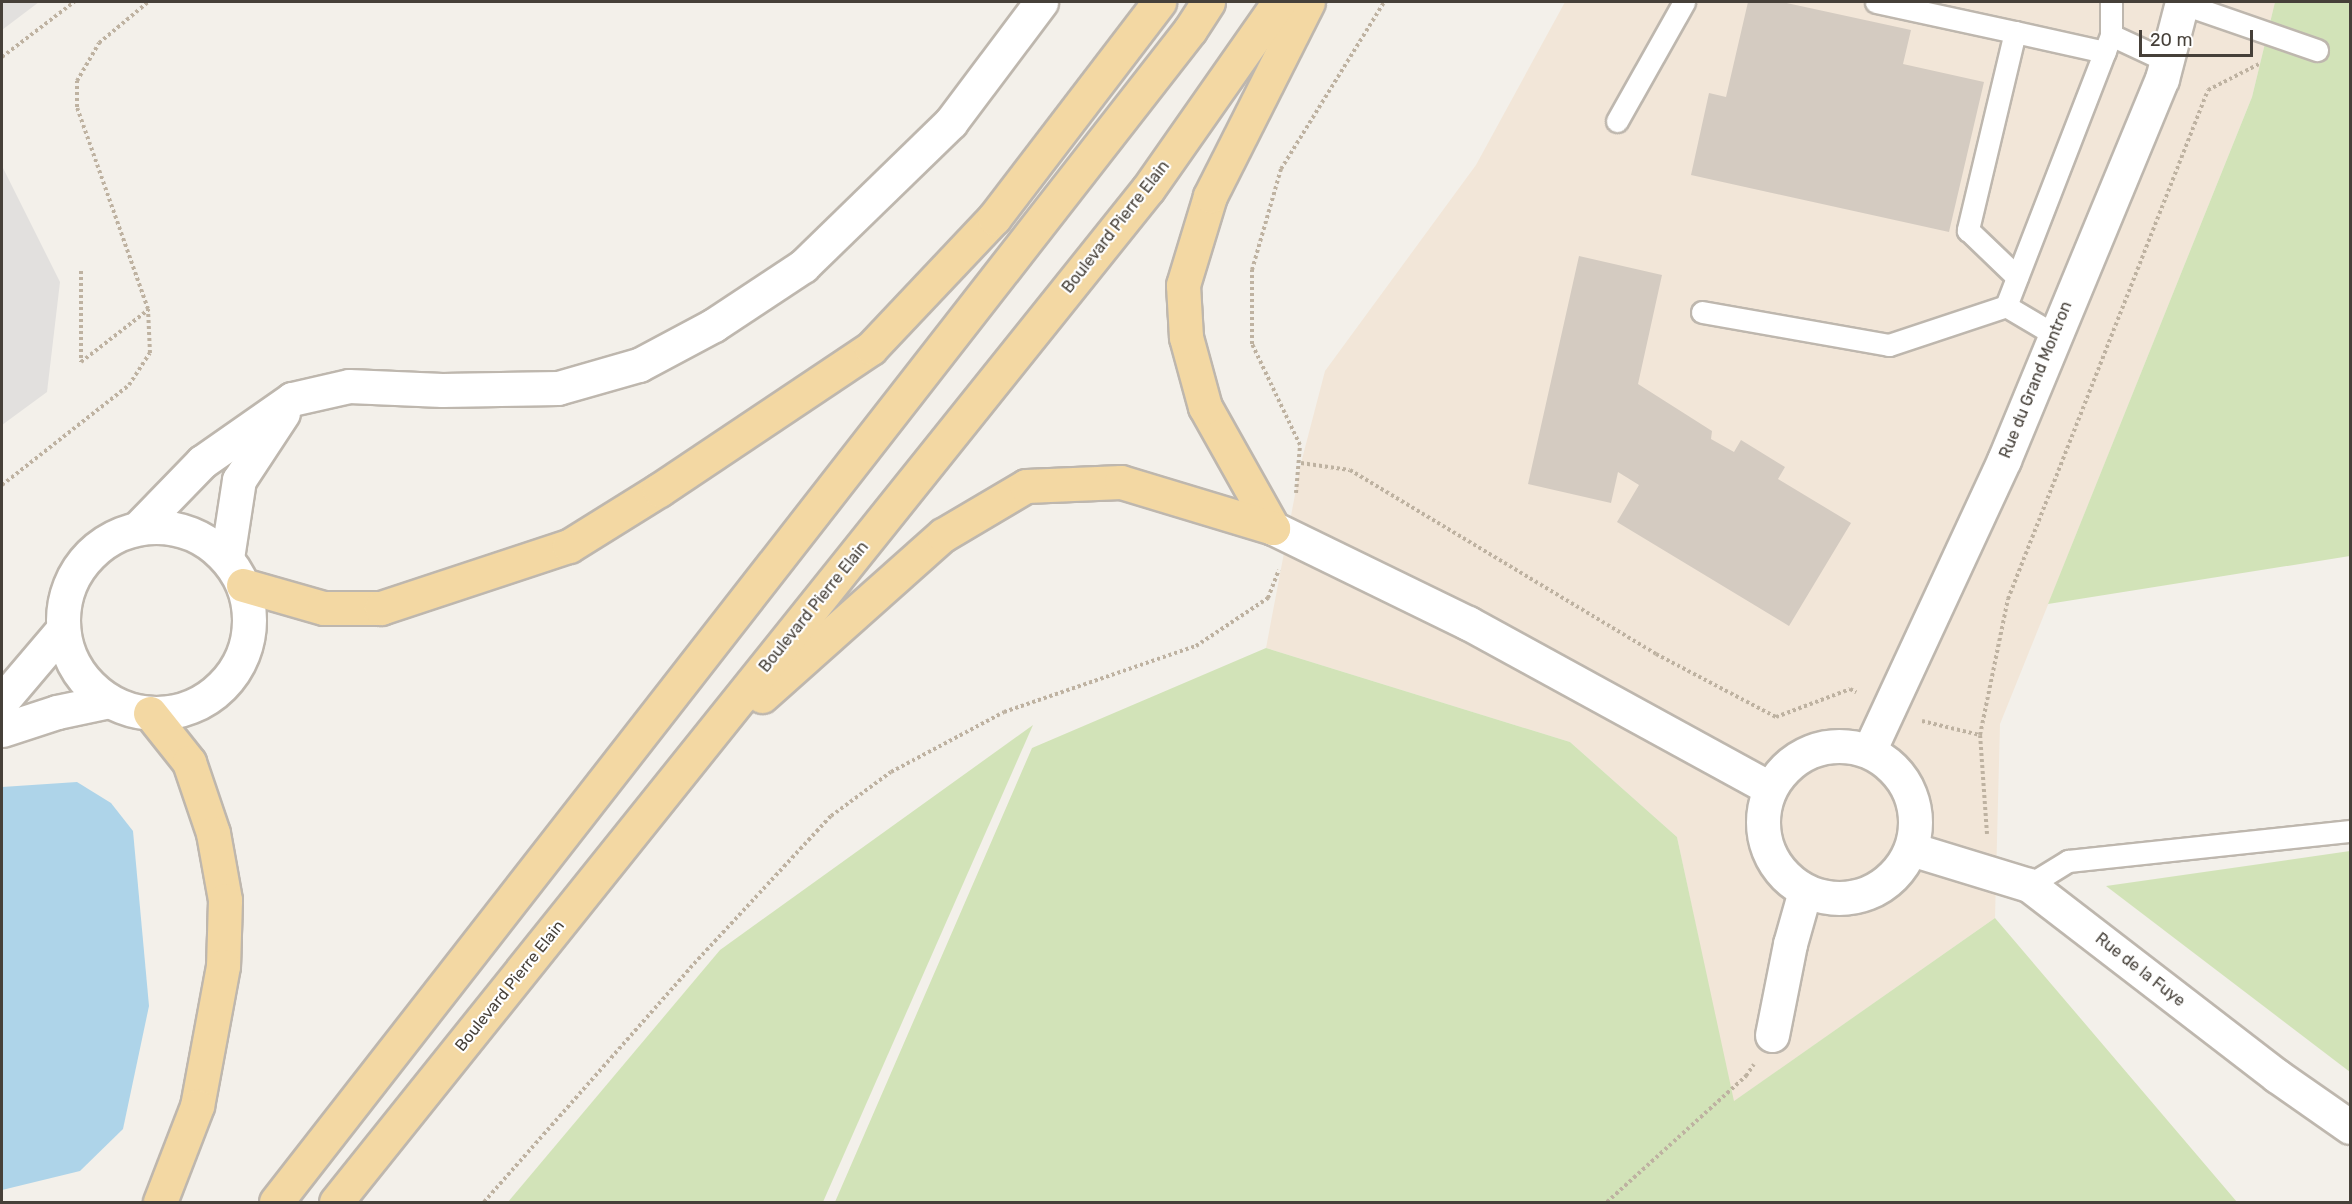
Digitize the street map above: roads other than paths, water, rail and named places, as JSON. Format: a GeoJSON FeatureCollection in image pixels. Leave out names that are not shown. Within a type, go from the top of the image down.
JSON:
{"type":"FeatureCollection","features":[{"type":"Feature","properties":{"kind":"main road"},"geometry":{"type":"LineString","coordinates":[[235,572],[324,608],[381,608],[569,546],[658,490],[871,348],[994,218],[1159,2]]}},
{"type":"Feature","properties":{"kind":"main road"},"geometry":{"type":"LineString","coordinates":[[276,1203],[1168,58],[1208,2]]}},
{"type":"Feature","properties":{"kind":"main road","name":"Boulevard Pierre Elain"},"geometry":{"type":"LineString","coordinates":[[336,1203],[1148,189],[1279,2]]}},
{"type":"Feature","properties":{"kind":"main road"},"geometry":{"type":"LineString","coordinates":[[1278,543],[1205,407],[1186,337],[1183,285],[1210,196],[1308,2]]}},
{"type":"Feature","properties":{"kind":"main road"},"geometry":{"type":"LineString","coordinates":[[691,759],[943,535],[1026,486],[1121,482],[1278,543]]}},
{"type":"Feature","properties":{"kind":"main road"},"geometry":{"type":"LineString","coordinates":[[150,713],[189,762],[213,833],[225,900],[223,966],[197,1106],[160,1203]]}},
{"type":"Feature","properties":{"kind":"street"},"geometry":{"type":"LineString","coordinates":[[138,528],[202,462],[292,399],[349,386],[442,390],[558,388],[639,365],[714,325],[803,266],[951,122],[1041,2]]}},
{"type":"Feature","properties":{"kind":"street","name":"Rue du Grand Montron"},"geometry":{"type":"LineString","coordinates":[[1869,751],[2004,460],[2167,61],[2181,2]]}},
{"type":"Feature","properties":{"kind":"street"},"geometry":{"type":"LineString","coordinates":[[235,572],[208,542],[187,531],[162,526],[138,528],[112,537],[90,553],[70,584],[64,602],[63,629],[70,658],[87,683],[109,701],[150,713],[177,711],[223,685],[238,663],[247,638],[249,611],[235,572],[239,480],[292,399]]}},
{"type":"Feature","properties":{"kind":"street"},"geometry":{"type":"LineString","coordinates":[[1278,543],[1468,623],[1770,788]]}},
{"type":"Feature","properties":{"kind":"street"},"geometry":{"type":"LineString","coordinates":[[2,701],[63,629]]}},
{"type":"Feature","properties":{"kind":"street"},"geometry":{"type":"LineString","coordinates":[[2,730],[57,712],[109,701]]}},
{"type":"Feature","properties":{"kind":"street"},"geometry":{"type":"LineString","coordinates":[[1824,746],[1847,746],[1869,751],[1889,763],[1909,792],[1916,826],[1911,849],[1898,871],[1879,888],[1863,894],[1830,899],[1805,891],[1786,878],[1771,858],[1763,835],[1762,811],[1770,788],[1783,768],[1802,755],[1824,746]]}},
{"type":"Feature","properties":{"kind":"street","name":"Rue de la Fuye"},"geometry":{"type":"LineString","coordinates":[[1911,849],[2029,885],[2277,1076],[2350,1127]]}},
{"type":"Feature","properties":{"kind":"street"},"geometry":{"type":"LineString","coordinates":[[1773,1035],[1790,944],[1805,891]]}},
{"type":"Feature","properties":{"kind":"lane"},"geometry":{"type":"LineString","coordinates":[[1617,121],[1684,2]]}},
{"type":"Feature","properties":{"kind":"lane"},"geometry":{"type":"LineString","coordinates":[[1876,2],[2015,32],[2108,44],[2167,61]]}},
{"type":"Feature","properties":{"kind":"lane"},"geometry":{"type":"LineString","coordinates":[[2006,306],[2108,44],[2111,2]]}},
{"type":"Feature","properties":{"kind":"lane"},"geometry":{"type":"LineString","coordinates":[[2181,2],[2318,50]]}},
{"type":"Feature","properties":{"kind":"lane"},"geometry":{"type":"LineString","coordinates":[[2015,32],[1968,230],[2017,277]]}},
{"type":"Feature","properties":{"kind":"lane"},"geometry":{"type":"LineString","coordinates":[[1702,312],[1889,345],[2006,306],[2055,335]]}},
{"type":"Feature","properties":{"kind":"lane"},"geometry":{"type":"LineString","coordinates":[[2029,885],[2068,861],[2350,831]]}},
{"type":"Feature","properties":{"kind":"water"},"geometry":{"type":"Polygon","coordinates":[[[77,782],[111,803],[133,831],[149,1006],[123,1129],[80,1171],[2,1190],[2,787],[77,782]]]}}]}
